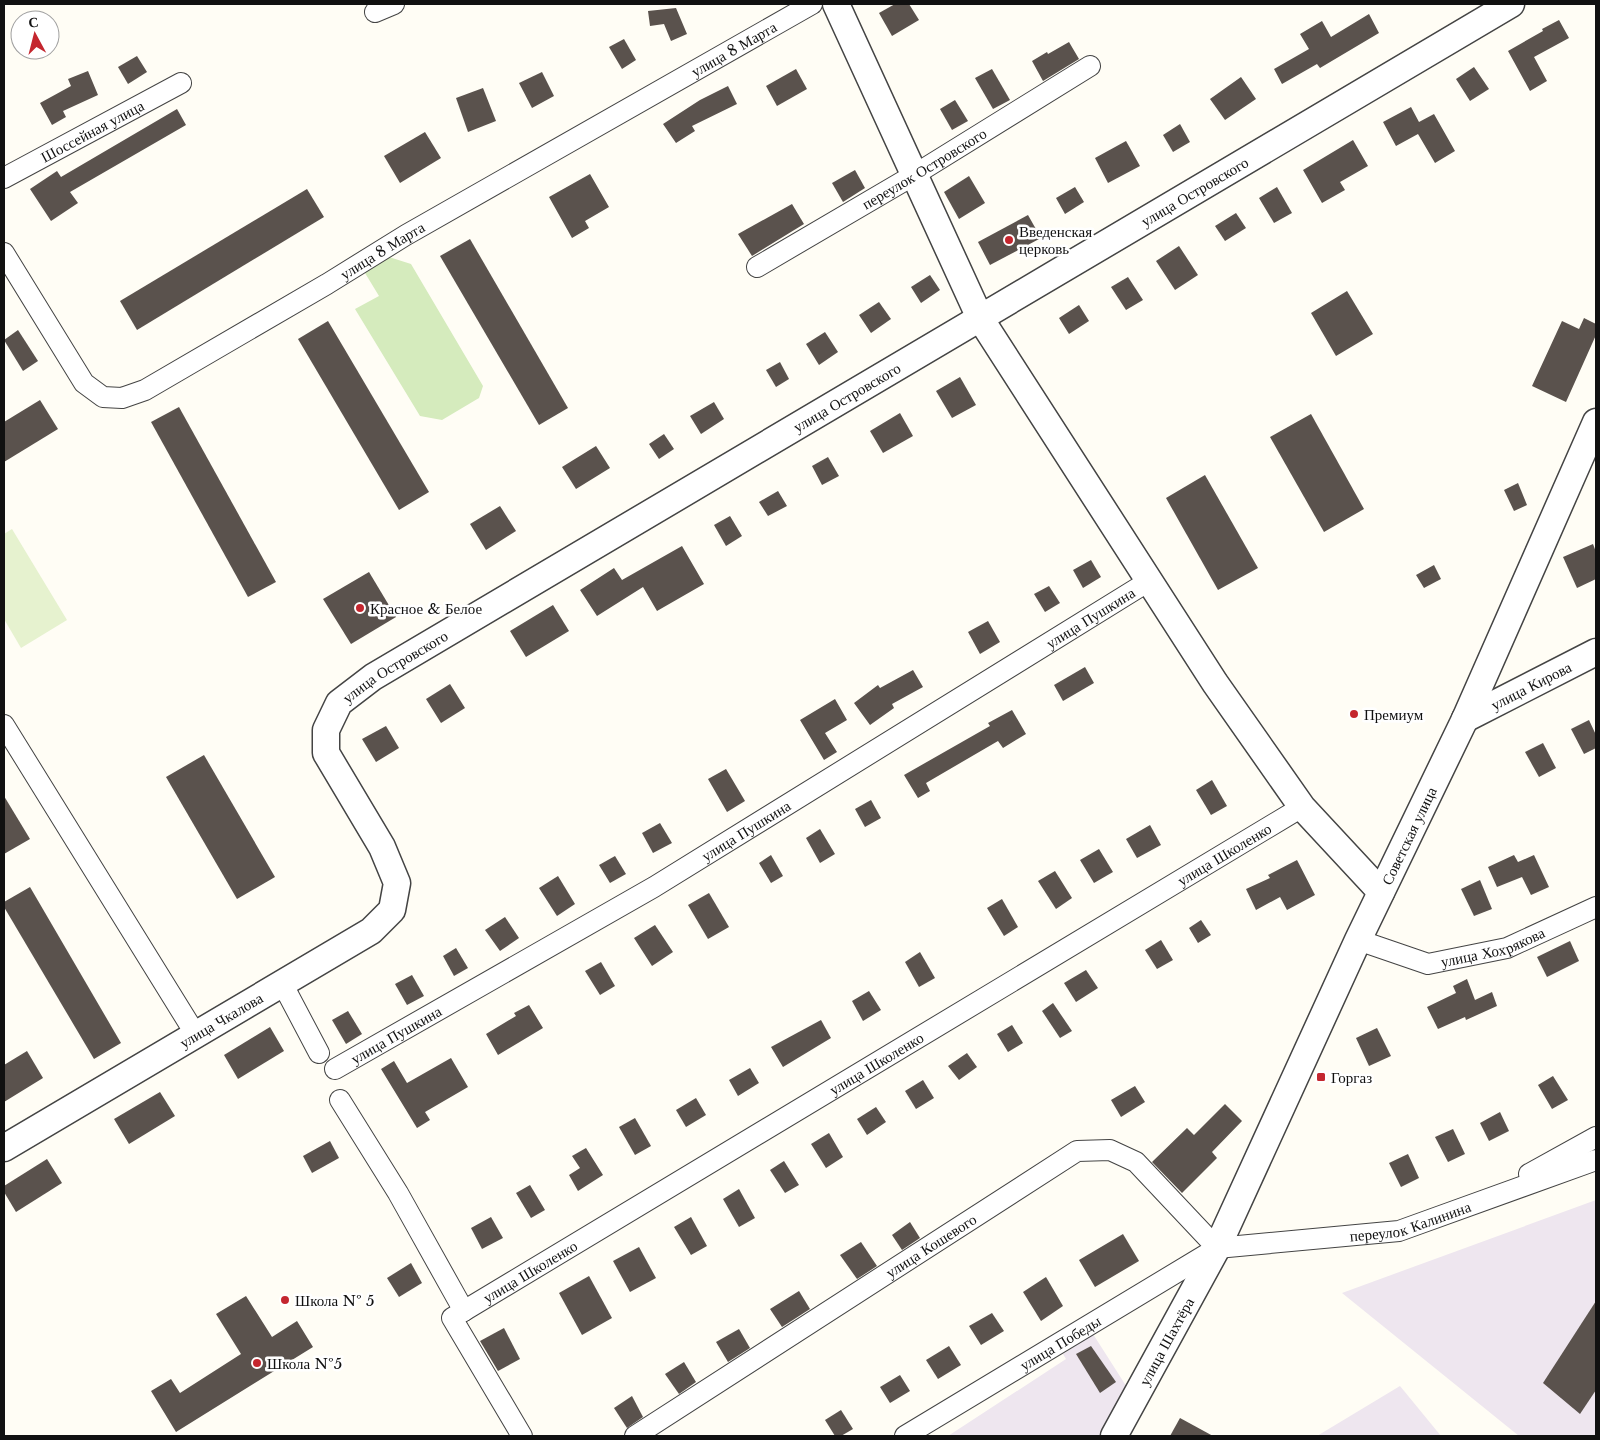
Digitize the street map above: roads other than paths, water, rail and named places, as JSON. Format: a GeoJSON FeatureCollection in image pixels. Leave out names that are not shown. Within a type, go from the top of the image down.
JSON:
{"type":"FeatureCollection","features":[{"type":"Feature","properties":{"kind":"street"},"geometry":{"type":"LineString","coordinates":[[375,12],[394,4]]}},
{"type":"Feature","properties":{"kind":"street","name":"улица 8 Марта"},"geometry":{"type":"LineString","coordinates":[[4,253],[84,383],[102,397],[122,398],[145,390],[327,284],[415,230],[812,4]]}},
{"type":"Feature","properties":{"kind":"street"},"geometry":{"type":"LineString","coordinates":[[836,4],[980,318],[1215,683],[1302,807],[1381,892]]}},
{"type":"Feature","properties":{"kind":"street","name":"улица Островского"},"geometry":{"type":"LineString","coordinates":[[389,863],[382,847],[326,752],[326,730],[339,703],[373,677],[1511,4]]}},
{"type":"Feature","properties":{"kind":"street","name":"переулок Островского"},"geometry":{"type":"LineString","coordinates":[[757,267],[914,175],[1090,66]]}},
{"type":"Feature","properties":{"kind":"street","name":"Шоссейная улица"},"geometry":{"type":"LineString","coordinates":[[4,178],[181,83]]}},
{"type":"Feature","properties":{"kind":"street","name":"Советская улица"},"geometry":{"type":"LineString","coordinates":[[1217,1248],[1358,940],[1465,719],[1596,422]]}},
{"type":"Feature","properties":{"kind":"street","name":"улица Пушкина"},"geometry":{"type":"LineString","coordinates":[[336,1069],[654,887],[1149,581]]}},
{"type":"Feature","properties":{"kind":"street","name":"улица Кирова"},"geometry":{"type":"LineString","coordinates":[[1465,719],[1596,652]]}},
{"type":"Feature","properties":{"kind":"street"},"geometry":{"type":"LineString","coordinates":[[4,725],[196,1035]]}},
{"type":"Feature","properties":{"kind":"street","name":"улица Школенко"},"geometry":{"type":"LineString","coordinates":[[458,1314],[1302,807]]}},
{"type":"Feature","properties":{"kind":"street","name":"улица Чкалова"},"geometry":{"type":"LineString","coordinates":[[4,1148],[371,931],[392,910],[397,883],[389,863]]}},
{"type":"Feature","properties":{"kind":"street","name":"улица Хохрякова"},"geometry":{"type":"LineString","coordinates":[[1358,940],[1428,964],[1507,948],[1596,907]]}},
{"type":"Feature","properties":{"kind":"street"},"geometry":{"type":"LineString","coordinates":[[282,983],[319,1053]]}},
{"type":"Feature","properties":{"kind":"street"},"geometry":{"type":"LineString","coordinates":[[340,1100],[398,1193],[458,1314],[522,1436]]}},
{"type":"Feature","properties":{"kind":"street"},"geometry":{"type":"LineString","coordinates":[[1477,1203],[1596,1137]]}},
{"type":"Feature","properties":{"kind":"street","name":"улица Кошевого"},"geometry":{"type":"LineString","coordinates":[[635,1436],[1077,1151],[1110,1150],[1136,1162],[1217,1248]]}},
{"type":"Feature","properties":{"kind":"street","name":"переулок Калинина"},"geometry":{"type":"LineString","coordinates":[[1217,1248],[1399,1231],[1596,1160]]}},
{"type":"Feature","properties":{"kind":"street","name":"улица Победы"},"geometry":{"type":"LineString","coordinates":[[904,1436],[1217,1248]]}},
{"type":"Feature","properties":{"kind":"street","name":"улица Шахтёра"},"geometry":{"type":"LineString","coordinates":[[1114,1436],[1217,1248]]}},
{"type":"Feature","properties":{"kind":"place","name":"Введенская церковь"},"geometry":{"type":"Point","coordinates":[1009,240]}},
{"type":"Feature","properties":{"kind":"place","name":"Красное & Белое"},"geometry":{"type":"Point","coordinates":[360,608]}},
{"type":"Feature","properties":{"kind":"place","name":"Премиум"},"geometry":{"type":"Point","coordinates":[1354,714]}},
{"type":"Feature","properties":{"kind":"place","name":"Горгаз"},"geometry":{"type":"Point","coordinates":[1321,1077]}},
{"type":"Feature","properties":{"kind":"place","name":"Школа № 5"},"geometry":{"type":"Point","coordinates":[285,1300]}},
{"type":"Feature","properties":{"kind":"place","name":"Школа №5"},"geometry":{"type":"Point","coordinates":[257,1363]}}]}
